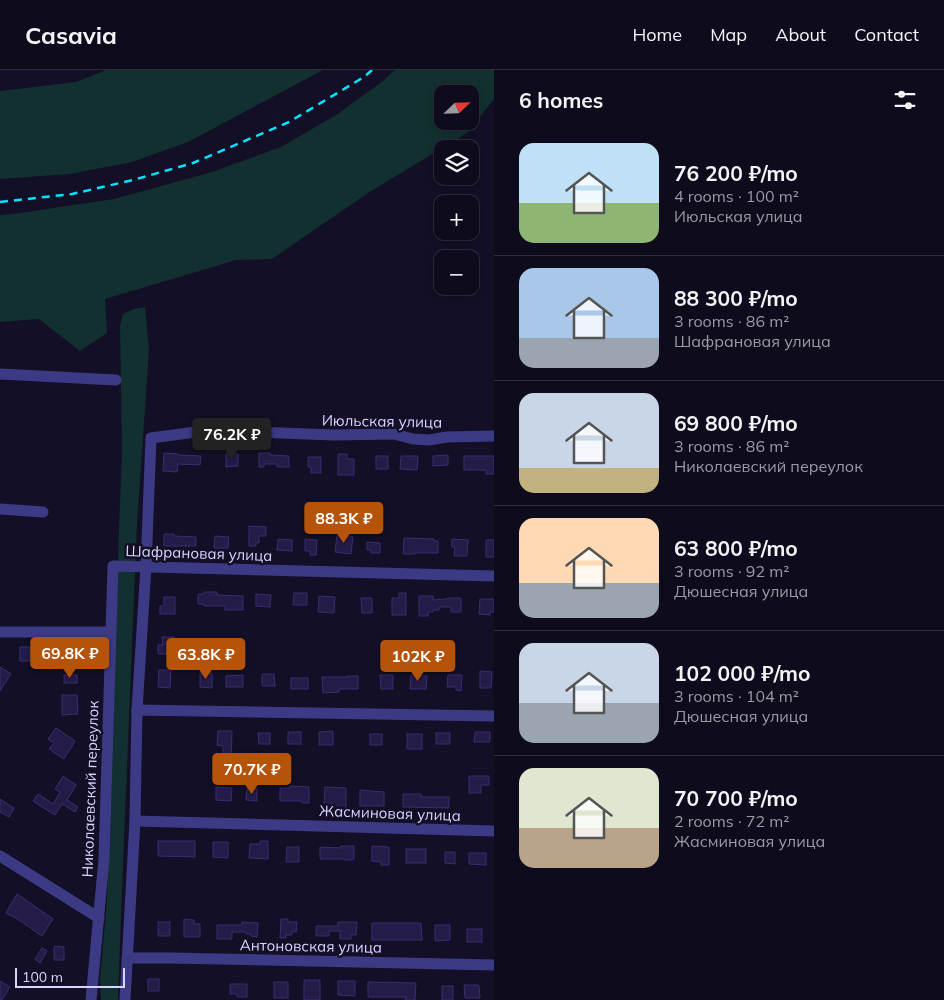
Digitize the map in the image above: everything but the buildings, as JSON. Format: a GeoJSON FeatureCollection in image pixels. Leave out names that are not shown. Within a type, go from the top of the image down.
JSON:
{"type":"FeatureCollection","features":[{"type":"Feature","properties":{"kind":"street"},"geometry":{"type":"LineString","coordinates":[[0,374],[116,380]]}},
{"type":"Feature","properties":{"kind":"street","name":"Июльская улица"},"geometry":{"type":"LineString","coordinates":[[146,567],[150,438],[203,431],[334,435],[394,434],[413,439],[430,440],[447,437],[494,436]]}},
{"type":"Feature","properties":{"kind":"street"},"geometry":{"type":"LineString","coordinates":[[0,509],[43,512]]}},
{"type":"Feature","properties":{"kind":"street","name":"Шафрановая улица"},"geometry":{"type":"LineString","coordinates":[[113,566],[494,576]]}},
{"type":"Feature","properties":{"kind":"street","name":"Николаевский переулок"},"geometry":{"type":"LineString","coordinates":[[92,1000],[104,860],[113,566]]}},
{"type":"Feature","properties":{"kind":"street"},"geometry":{"type":"LineString","coordinates":[[125,1000],[135,821],[137,710],[146,567]]}},
{"type":"Feature","properties":{"kind":"street"},"geometry":{"type":"LineString","coordinates":[[0,632],[111,632]]}},
{"type":"Feature","properties":{"kind":"street"},"geometry":{"type":"LineString","coordinates":[[137,710],[494,716]]}},
{"type":"Feature","properties":{"kind":"street","name":"Жасминовая улица"},"geometry":{"type":"LineString","coordinates":[[135,821],[494,831]]}},
{"type":"Feature","properties":{"kind":"street"},"geometry":{"type":"LineString","coordinates":[[0,856],[99,918]]}},
{"type":"Feature","properties":{"kind":"street","name":"Антоновская улица"},"geometry":{"type":"LineString","coordinates":[[127,958],[494,965]]}},
{"type":"Feature","properties":{"kind":"green space"},"geometry":{"type":"Polygon","coordinates":[[[106,70],[323,70],[188,142],[132,162],[70,174],[0,179],[0,91],[76,82],[106,70]]]}},
{"type":"Feature","properties":{"kind":"green space"},"geometry":{"type":"Polygon","coordinates":[[[395,70],[494,70],[494,99],[479,118],[479,85],[434,85],[434,130],[469,130],[467,133],[455,140],[434,140],[434,153],[368,193],[272,259],[236,260],[105,299],[107,333],[80,351],[39,319],[0,322],[0,215],[114,199],[212,172],[281,147],[336,115],[395,70]]]}},
{"type":"Feature","properties":{"kind":"green space"},"geometry":{"type":"Polygon","coordinates":[[[145,307],[149,350],[137,524],[118,1000],[101,1000],[100,978],[110,841],[122,452],[120,326],[123,314],[145,307]]]}},
{"type":"Feature","properties":{"kind":"railway"},"geometry":{"type":"LineString","coordinates":[[0,202],[72,194],[133,180],[193,163],[289,122],[364,77],[372,70]]}}]}
